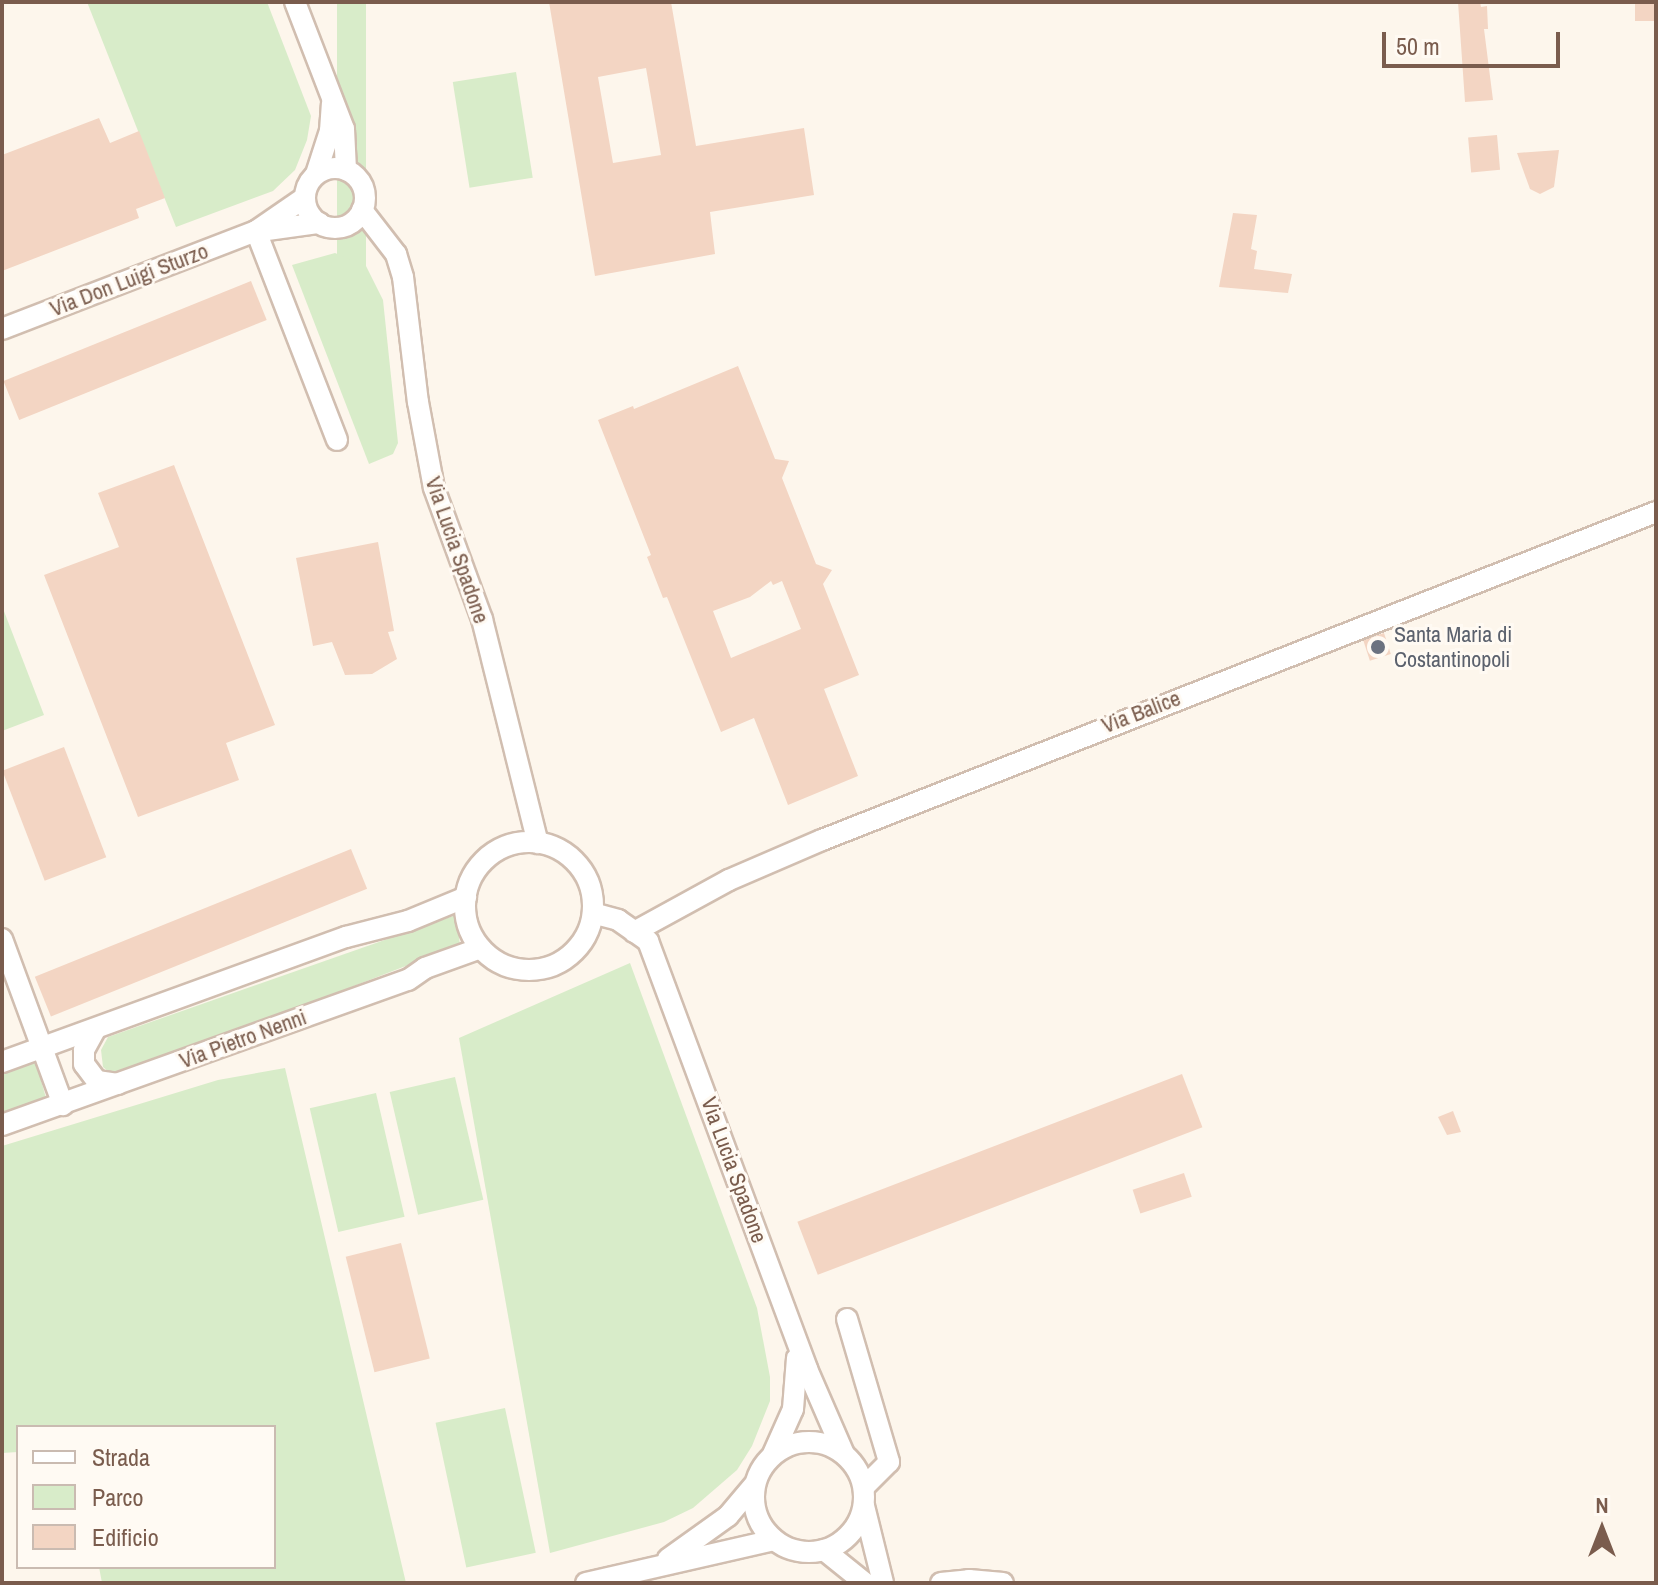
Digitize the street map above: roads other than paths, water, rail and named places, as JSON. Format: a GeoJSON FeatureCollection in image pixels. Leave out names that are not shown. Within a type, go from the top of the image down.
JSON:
{"type":"FeatureCollection","features":[{"type":"Feature","properties":{"kind":"street"},"geometry":{"type":"LineString","coordinates":[[295,2],[344,129],[346,170]]}},
{"type":"Feature","properties":{"kind":"street"},"geometry":{"type":"LineString","coordinates":[[332,96],[330,131],[316,174],[307,185],[304,198],[306,208],[329,226],[396,254]]}},
{"type":"Feature","properties":{"kind":"street"},"geometry":{"type":"LineString","coordinates":[[256,231],[352,222],[365,201],[361,182],[346,170],[327,169],[316,174]]}},
{"type":"Feature","properties":{"kind":"street"},"geometry":{"type":"LineString","coordinates":[[256,231],[304,198]]}},
{"type":"Feature","properties":{"kind":"street"},"geometry":{"type":"LineString","coordinates":[[362,210],[396,254]]}},
{"type":"Feature","properties":{"kind":"street"},"geometry":{"type":"LineString","coordinates":[[256,231],[337,440]]}},
{"type":"Feature","properties":{"kind":"street","name":"Via Don Luigi Sturzo"},"geometry":{"type":"LineString","coordinates":[[2,329],[256,231]]}},
{"type":"Feature","properties":{"kind":"street","name":"Via Lucia Spadone"},"geometry":{"type":"LineString","coordinates":[[396,254],[407,297],[431,477],[482,619],[538,843]]}},
{"type":"Feature","properties":{"kind":"street","name":"Via Balice"},"geometry":{"type":"LineString","coordinates":[[634,932],[729,880],[836,834],[1656,512]]}},
{"type":"Feature","properties":{"kind":"street"},"geometry":{"type":"LineString","coordinates":[[519,843],[538,843],[560,850],[572,858],[589,881],[594,909],[586,937],[567,958],[541,969],[512,968],[481,948],[466,917],[466,897],[473,875],[492,854],[519,843]]}},
{"type":"Feature","properties":{"kind":"street"},"geometry":{"type":"LineString","coordinates":[[2,1062],[346,937],[408,921],[466,897]]}},
{"type":"Feature","properties":{"kind":"street","name":"Via Lucia Spadone"},"geometry":{"type":"LineString","coordinates":[[596,914],[618,920],[648,941],[797,1342],[844,1454]]}},
{"type":"Feature","properties":{"kind":"street"},"geometry":{"type":"LineString","coordinates":[[2,939],[63,1105]]}},
{"type":"Feature","properties":{"kind":"street","name":"Via Pietro Nenni"},"geometry":{"type":"LineString","coordinates":[[2,1125],[408,980],[425,968],[481,948]]}},
{"type":"Feature","properties":{"kind":"street"},"geometry":{"type":"LineString","coordinates":[[95,1030],[84,1050],[84,1064],[97,1081],[118,1084]]}},
{"type":"Feature","properties":{"kind":"street"},"geometry":{"type":"LineString","coordinates":[[754,1485],[759,1521],[774,1540],[798,1551],[824,1550],[850,1534],[864,1496],[889,1462],[847,1319]]}},
{"type":"Feature","properties":{"kind":"street"},"geometry":{"type":"LineString","coordinates":[[662,1564],[728,1516],[754,1485],[773,1454],[793,1409],[798,1383],[797,1342]]}},
{"type":"Feature","properties":{"kind":"street"},"geometry":{"type":"LineString","coordinates":[[773,1454],[784,1447],[809,1441],[833,1447],[857,1469],[883,1583]]}},
{"type":"Feature","properties":{"kind":"street"},"geometry":{"type":"LineString","coordinates":[[586,1583],[774,1540]]}},
{"type":"Feature","properties":{"kind":"street"},"geometry":{"type":"LineString","coordinates":[[824,1550],[865,1583]]}},
{"type":"Feature","properties":{"kind":"street"},"geometry":{"type":"LineString","coordinates":[[941,1583],[969,1580],[1003,1583]]}},
{"type":"Feature","properties":{"kind":"place","name":"Santa Maria di Costantinopoli"},"geometry":{"type":"Point","coordinates":[1378,647]}}]}
